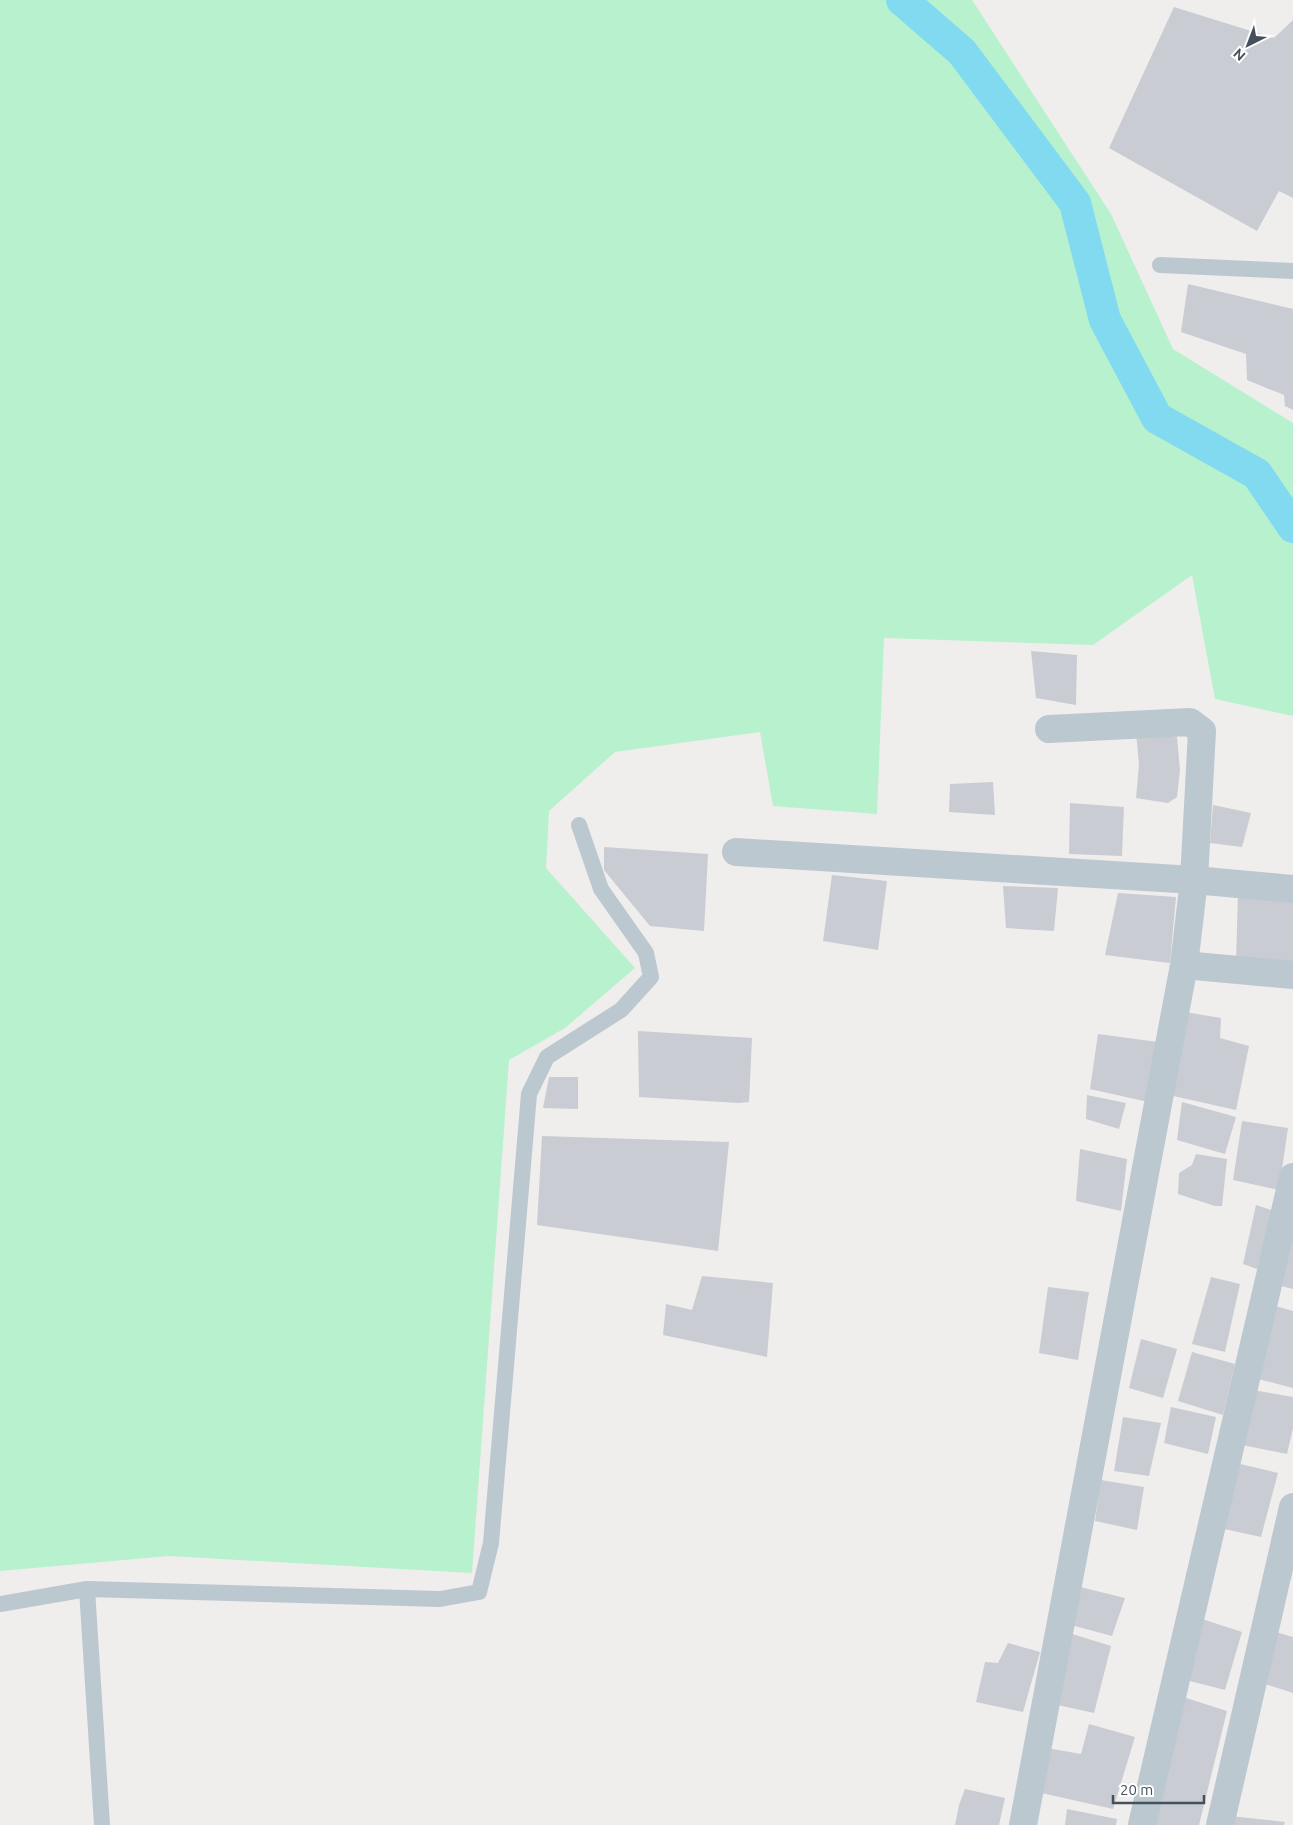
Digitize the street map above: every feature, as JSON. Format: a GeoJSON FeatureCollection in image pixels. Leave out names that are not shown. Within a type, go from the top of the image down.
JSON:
{"type":"FeatureCollection","features":[{"type":"Feature","properties":{"kind":"street"},"geometry":{"type":"LineString","coordinates":[[1023,1825],[1184,965],[1194,880],[1202,731],[1190,722],[1049,729]]}},
{"type":"Feature","properties":{"kind":"street"},"geometry":{"type":"LineString","coordinates":[[736,852],[1194,880],[1293,889]]}},
{"type":"Feature","properties":{"kind":"street"},"geometry":{"type":"LineString","coordinates":[[1184,965],[1293,976]]}},
{"type":"Feature","properties":{"kind":"street"},"geometry":{"type":"LineString","coordinates":[[1142,1825],[1293,1177]]}},
{"type":"Feature","properties":{"kind":"street"},"geometry":{"type":"LineString","coordinates":[[1220,1825],[1293,1506]]}},
{"type":"Feature","properties":{"kind":"lane"},"geometry":{"type":"LineString","coordinates":[[1160,265],[1293,271]]}},
{"type":"Feature","properties":{"kind":"lane"},"geometry":{"type":"LineString","coordinates":[[0,1604],[87,1589],[440,1599],[479,1592],[491,1543],[529,1094],[546,1058],[621,1010],[651,976],[646,953],[601,890],[579,825]]}},
{"type":"Feature","properties":{"kind":"lane"},"geometry":{"type":"LineString","coordinates":[[87,1589],[102,1825]]}},
{"type":"Feature","properties":{"kind":"green space"},"geometry":{"type":"Polygon","coordinates":[[[0,0],[972,0],[1111,214],[1173,349],[1293,423],[1293,716],[1215,699],[1192,575],[1093,645],[884,638],[877,814],[773,806],[760,732],[615,752],[549,811],[546,868],[635,968],[565,1028],[509,1060],[472,1573],[169,1556],[0,1571],[0,0]]]}},
{"type":"Feature","properties":{"kind":"building"},"geometry":{"type":"Polygon","coordinates":[[[1174,7],[1274,38],[1293,20],[1293,198],[1279,191],[1257,231],[1109,148],[1174,7]]]}},
{"type":"Feature","properties":{"kind":"building"},"geometry":{"type":"Polygon","coordinates":[[[1188,284],[1293,309],[1293,410],[1285,406],[1284,395],[1247,380],[1246,354],[1181,332],[1188,284]]]}},
{"type":"Feature","properties":{"kind":"building"},"geometry":{"type":"Polygon","coordinates":[[[1031,651],[1077,655],[1076,705],[1036,698],[1031,651]]]}},
{"type":"Feature","properties":{"kind":"building"},"geometry":{"type":"Polygon","coordinates":[[[1136,732],[1177,737],[1180,770],[1177,797],[1168,803],[1136,798],[1139,765],[1136,732]]]}},
{"type":"Feature","properties":{"kind":"building"},"geometry":{"type":"Polygon","coordinates":[[[993,782],[995,815],[949,812],[950,784],[993,782]]]}},
{"type":"Feature","properties":{"kind":"building"},"geometry":{"type":"Polygon","coordinates":[[[1070,803],[1124,807],[1122,856],[1069,854],[1070,803]]]}},
{"type":"Feature","properties":{"kind":"building"},"geometry":{"type":"Polygon","coordinates":[[[1213,805],[1251,813],[1242,847],[1210,843],[1213,805]]]}},
{"type":"Feature","properties":{"kind":"building"},"geometry":{"type":"Polygon","coordinates":[[[604,847],[708,854],[704,931],[650,926],[604,870],[604,847]]]}},
{"type":"Feature","properties":{"kind":"building"},"geometry":{"type":"Polygon","coordinates":[[[832,875],[887,881],[878,950],[823,941],[832,875]]]}},
{"type":"Feature","properties":{"kind":"building"},"geometry":{"type":"Polygon","coordinates":[[[1003,886],[1058,888],[1054,931],[1006,928],[1003,886]]]}},
{"type":"Feature","properties":{"kind":"building"},"geometry":{"type":"Polygon","coordinates":[[[1118,893],[1176,897],[1170,963],[1105,955],[1118,893]]]}},
{"type":"Feature","properties":{"kind":"building"},"geometry":{"type":"Polygon","coordinates":[[[1238,893],[1293,895],[1293,966],[1236,962],[1238,893]]]}},
{"type":"Feature","properties":{"kind":"building"},"geometry":{"type":"Polygon","coordinates":[[[1185,1012],[1221,1018],[1220,1038],[1249,1046],[1236,1110],[1169,1095],[1185,1012]]]}},
{"type":"Feature","properties":{"kind":"building"},"geometry":{"type":"Polygon","coordinates":[[[638,1031],[752,1038],[749,1102],[639,1097],[638,1031]]]}},
{"type":"Feature","properties":{"kind":"building"},"geometry":{"type":"Polygon","coordinates":[[[1098,1034],[1158,1042],[1152,1100],[1144,1101],[1090,1089],[1098,1034]]]}},
{"type":"Feature","properties":{"kind":"building"},"geometry":{"type":"Polygon","coordinates":[[[549,1077],[578,1077],[578,1109],[543,1108],[549,1077]]]}},
{"type":"Feature","properties":{"kind":"building"},"geometry":{"type":"Polygon","coordinates":[[[1087,1095],[1126,1103],[1119,1129],[1086,1119],[1087,1095]]]}},
{"type":"Feature","properties":{"kind":"building"},"geometry":{"type":"Polygon","coordinates":[[[1182,1102],[1236,1117],[1225,1154],[1177,1140],[1182,1102]]]}},
{"type":"Feature","properties":{"kind":"building"},"geometry":{"type":"Polygon","coordinates":[[[1242,1121],[1288,1128],[1279,1190],[1233,1180],[1242,1121]]]}},
{"type":"Feature","properties":{"kind":"building"},"geometry":{"type":"Polygon","coordinates":[[[542,1136],[729,1142],[718,1251],[537,1225],[542,1136]]]}},
{"type":"Feature","properties":{"kind":"building"},"geometry":{"type":"Polygon","coordinates":[[[1080,1149],[1127,1159],[1121,1211],[1076,1201],[1080,1149]]]}},
{"type":"Feature","properties":{"kind":"building"},"geometry":{"type":"Polygon","coordinates":[[[1196,1154],[1227,1159],[1222,1206],[1215,1206],[1178,1194],[1179,1173],[1192,1165],[1196,1154]]]}},
{"type":"Feature","properties":{"kind":"building"},"geometry":{"type":"Polygon","coordinates":[[[1256,1205],[1274,1211],[1257,1269],[1243,1264],[1256,1205]]]}},
{"type":"Feature","properties":{"kind":"building"},"geometry":{"type":"Polygon","coordinates":[[[1293,1232],[1293,1289],[1281,1286],[1293,1232]]]}},
{"type":"Feature","properties":{"kind":"building"},"geometry":{"type":"Polygon","coordinates":[[[702,1276],[773,1283],[767,1357],[663,1335],[666,1304],[692,1310],[702,1276]]]}},
{"type":"Feature","properties":{"kind":"building"},"geometry":{"type":"Polygon","coordinates":[[[1211,1277],[1240,1284],[1225,1352],[1192,1344],[1211,1277]]]}},
{"type":"Feature","properties":{"kind":"building"},"geometry":{"type":"Polygon","coordinates":[[[1048,1287],[1089,1292],[1078,1360],[1039,1353],[1048,1287]]]}},
{"type":"Feature","properties":{"kind":"building"},"geometry":{"type":"Polygon","coordinates":[[[1272,1305],[1293,1311],[1293,1388],[1254,1378],[1272,1305]]]}},
{"type":"Feature","properties":{"kind":"building"},"geometry":{"type":"Polygon","coordinates":[[[1141,1339],[1177,1349],[1163,1398],[1129,1388],[1141,1339]]]}},
{"type":"Feature","properties":{"kind":"building"},"geometry":{"type":"Polygon","coordinates":[[[1192,1352],[1235,1364],[1223,1415],[1178,1401],[1192,1352]]]}},
{"type":"Feature","properties":{"kind":"building"},"geometry":{"type":"Polygon","coordinates":[[[1253,1390],[1293,1397],[1293,1428],[1287,1454],[1242,1445],[1253,1390]]]}},
{"type":"Feature","properties":{"kind":"building"},"geometry":{"type":"Polygon","coordinates":[[[1171,1407],[1216,1417],[1208,1454],[1164,1443],[1171,1407]]]}},
{"type":"Feature","properties":{"kind":"building"},"geometry":{"type":"Polygon","coordinates":[[[1123,1417],[1161,1423],[1149,1476],[1114,1471],[1123,1417]]]}},
{"type":"Feature","properties":{"kind":"building"},"geometry":{"type":"Polygon","coordinates":[[[1236,1463],[1278,1473],[1261,1537],[1220,1528],[1236,1463]]]}},
{"type":"Feature","properties":{"kind":"building"},"geometry":{"type":"Polygon","coordinates":[[[1101,1480],[1144,1487],[1137,1530],[1095,1521],[1101,1480]]]}},
{"type":"Feature","properties":{"kind":"building"},"geometry":{"type":"Polygon","coordinates":[[[1080,1587],[1125,1598],[1112,1636],[1071,1625],[1080,1587]]]}},
{"type":"Feature","properties":{"kind":"building"},"geometry":{"type":"Polygon","coordinates":[[[1199,1618],[1242,1632],[1225,1690],[1182,1679],[1199,1618]]]}},
{"type":"Feature","properties":{"kind":"building"},"geometry":{"type":"Polygon","coordinates":[[[1066,1632],[1111,1646],[1094,1713],[1053,1704],[1066,1632]]]}},
{"type":"Feature","properties":{"kind":"building"},"geometry":{"type":"Polygon","coordinates":[[[1276,1632],[1293,1637],[1293,1693],[1262,1683],[1276,1632]]]}},
{"type":"Feature","properties":{"kind":"building"},"geometry":{"type":"Polygon","coordinates":[[[1008,1643],[1040,1652],[1023,1712],[976,1702],[985,1662],[998,1663],[1008,1643]]]}},
{"type":"Feature","properties":{"kind":"building"},"geometry":{"type":"Polygon","coordinates":[[[1183,1697],[1227,1711],[1199,1825],[1154,1825],[1183,1697]]]}},
{"type":"Feature","properties":{"kind":"building"},"geometry":{"type":"Polygon","coordinates":[[[1089,1724],[1135,1737],[1113,1809],[1037,1792],[1047,1748],[1081,1754],[1089,1724]]]}},
{"type":"Feature","properties":{"kind":"building"},"geometry":{"type":"Polygon","coordinates":[[[965,1789],[1005,1798],[999,1825],[955,1825],[965,1789]]]}},
{"type":"Feature","properties":{"kind":"building"},"geometry":{"type":"Polygon","coordinates":[[[1067,1809],[1117,1819],[1116,1825],[1065,1825],[1067,1809]]]}},
{"type":"Feature","properties":{"kind":"building"},"geometry":{"type":"Polygon","coordinates":[[[1230,1816],[1285,1822],[1284,1825],[1228,1825],[1230,1816]]]}},
{"type":"Feature","properties":{"kind":"waterway"},"geometry":{"type":"LineString","coordinates":[[902,0],[962,52],[1075,203],[1105,320],[1157,418],[1257,474],[1293,527]]}}]}
